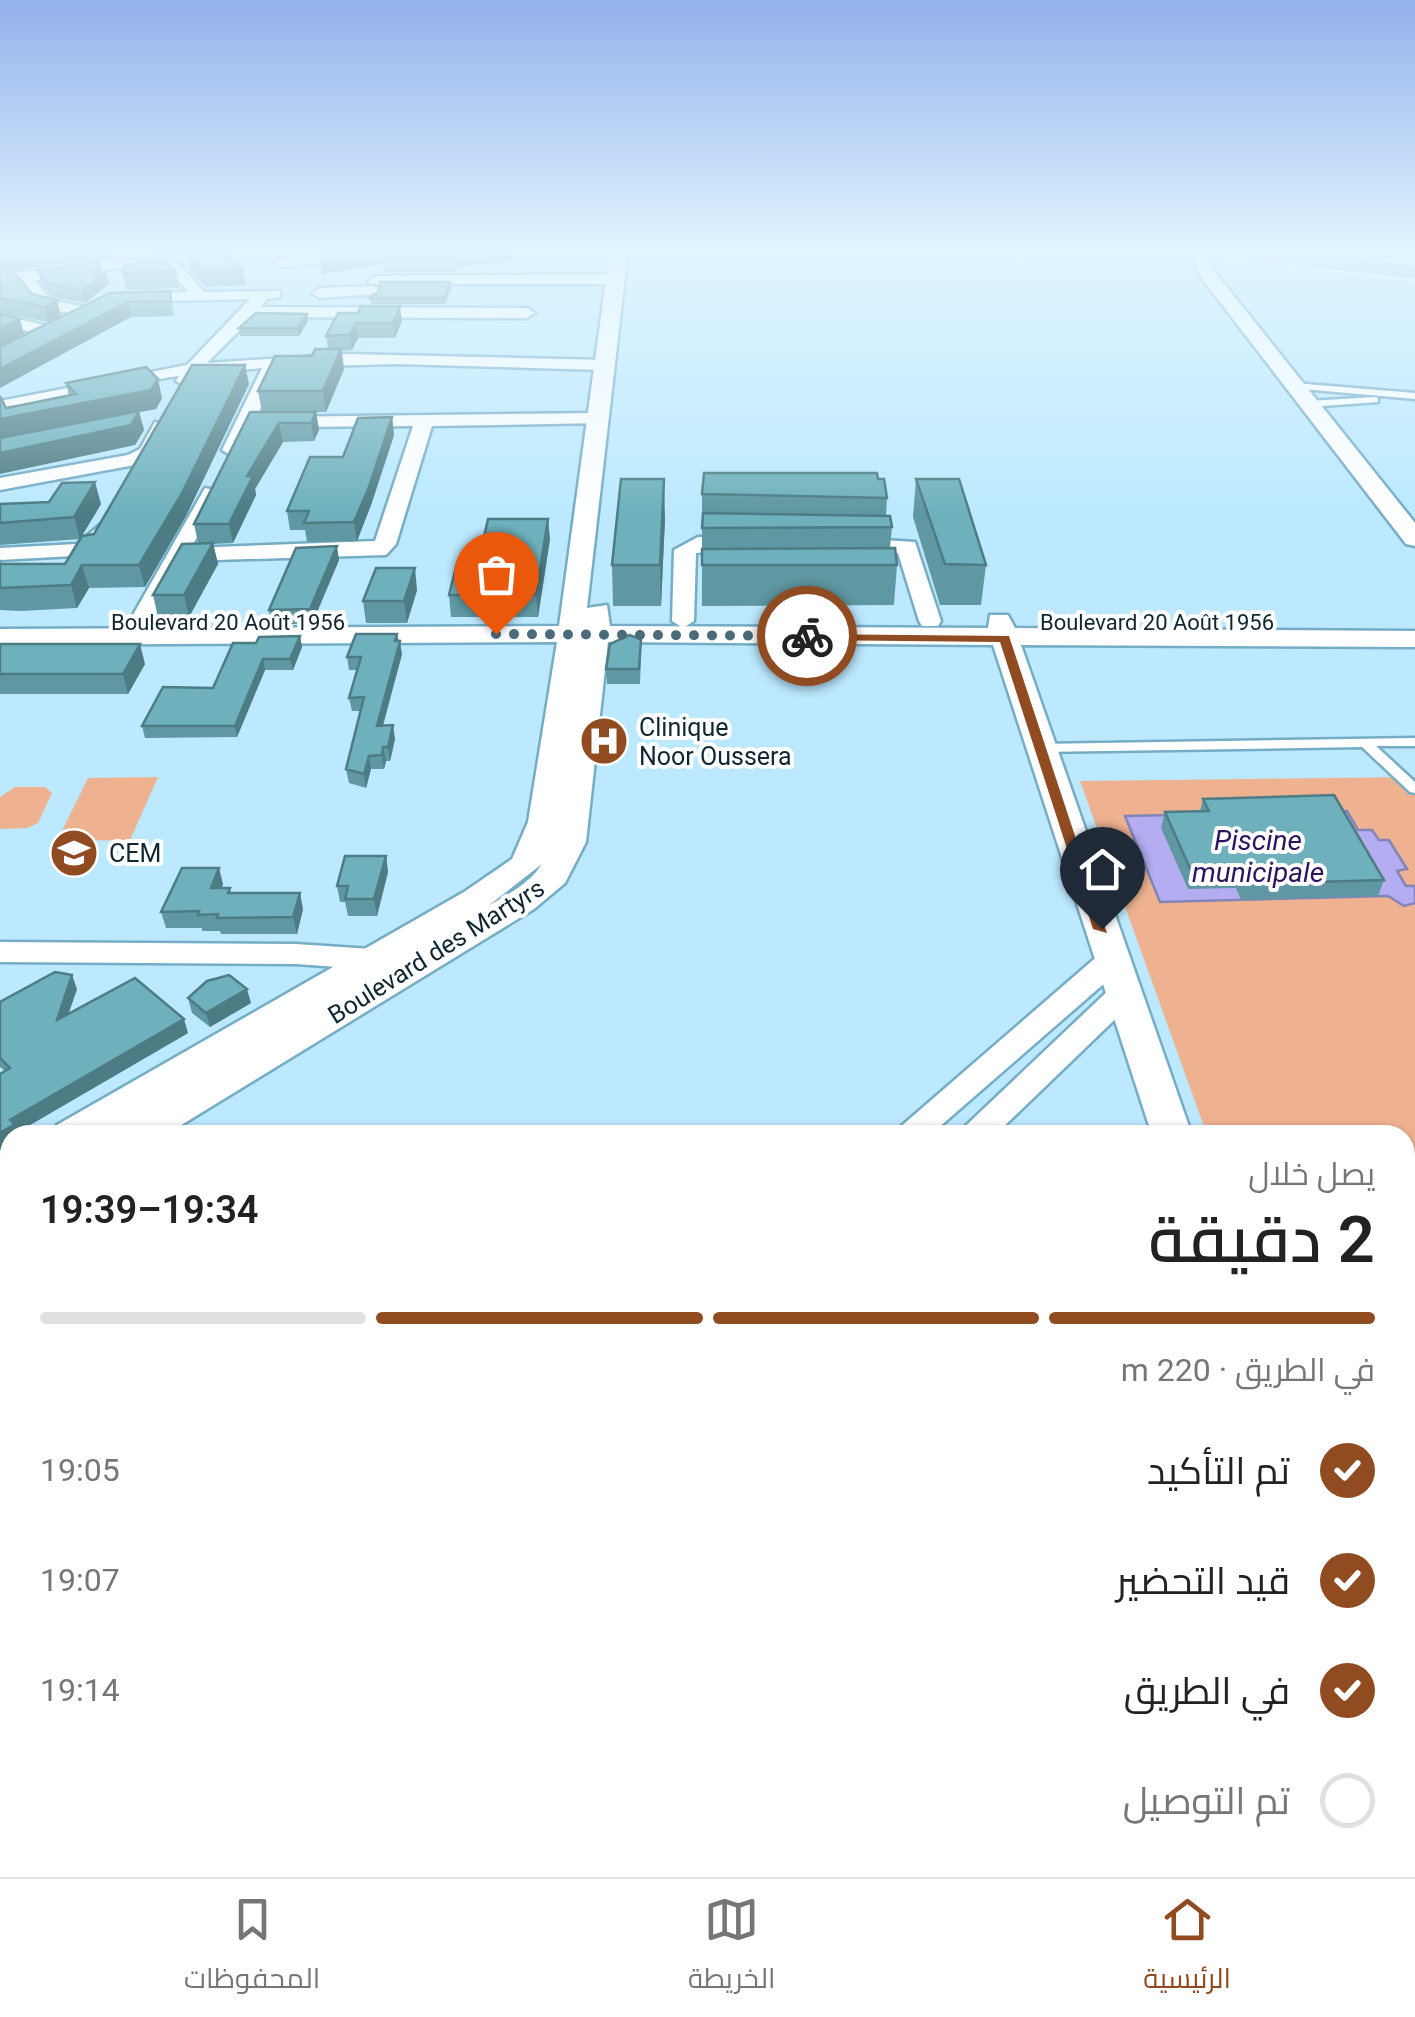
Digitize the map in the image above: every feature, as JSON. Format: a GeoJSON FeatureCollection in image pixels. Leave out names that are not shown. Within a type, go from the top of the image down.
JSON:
{"type":"FeatureCollection","features":[{"type":"Feature","properties":{"kind":"street"},"geometry":{"type":"LineString","coordinates":[[26,344],[39,338]]}},
{"type":"Feature","properties":{"kind":"street"},"geometry":{"type":"LineString","coordinates":[[125,486],[158,418],[218,338]]}},
{"type":"Feature","properties":{"kind":"street"},"geometry":{"type":"LineString","coordinates":[[0,406],[192,369],[273,362],[319,338]]}},
{"type":"Feature","properties":{"kind":"street"},"geometry":{"type":"LineString","coordinates":[[439,338],[513,353],[604,365]]}},
{"type":"Feature","properties":{"kind":"street","name":"Boulevard des Martyrs"},"geometry":{"type":"LineString","coordinates":[[90,1125],[387,967],[522,901],[553,876],[564,859],[574,823],[597,418],[607,338]]}},
{"type":"Feature","properties":{"kind":"street","name":"Boulevard des Martyrs"},"geometry":{"type":"LineString","coordinates":[[149,1125],[387,967],[508,878],[533,853],[544,822],[585,628],[629,338]]}},
{"type":"Feature","properties":{"kind":"street"},"geometry":{"type":"LineString","coordinates":[[1263,338],[1415,508]]}},
{"type":"Feature","properties":{"kind":"street"},"geometry":{"type":"LineString","coordinates":[[1271,338],[1415,539]]}},
{"type":"Feature","properties":{"kind":"street"},"geometry":{"type":"LineString","coordinates":[[140,622],[178,555],[273,362]]}},
{"type":"Feature","properties":{"kind":"street"},"geometry":{"type":"LineString","coordinates":[[246,422],[597,418]]}},
{"type":"Feature","properties":{"kind":"street"},"geometry":{"type":"LineString","coordinates":[[178,555],[378,550],[385,544],[424,420]]}},
{"type":"Feature","properties":{"kind":"street"},"geometry":{"type":"LineString","coordinates":[[0,484],[142,457]]}},
{"type":"Feature","properties":{"kind":"street"},"geometry":{"type":"LineString","coordinates":[[0,554],[89,549],[109,516]]}},
{"type":"Feature","properties":{"kind":"street"},"geometry":{"type":"LineString","coordinates":[[684,621],[694,579],[685,550],[692,544],[771,544]]}},
{"type":"Feature","properties":{"kind":"street"},"geometry":{"type":"LineString","coordinates":[[826,544],[904,546],[909,578],[930,621]]}},
{"type":"Feature","properties":{"kind":"street","name":"Boulevard 20 Août 1956"},"geometry":{"type":"LineString","coordinates":[[0,638],[585,628],[684,621],[930,621],[1002,630],[1415,623]]}},
{"type":"Feature","properties":{"kind":"street","name":"Boulevard 20 Août 1956"},"geometry":{"type":"LineString","coordinates":[[0,623],[585,628]]}},
{"type":"Feature","properties":{"kind":"street"},"geometry":{"type":"LineString","coordinates":[[585,628],[1002,630],[1415,638]]}},
{"type":"Feature","properties":{"kind":"street"},"geometry":{"type":"LineString","coordinates":[[1002,630],[1169,1125]]}},
{"type":"Feature","properties":{"kind":"street"},"geometry":{"type":"LineString","coordinates":[[0,952],[296,954],[387,967]]}},
{"type":"Feature","properties":{"kind":"street"},"geometry":{"type":"LineString","coordinates":[[920,1125],[1112,960]]}},
{"type":"Feature","properties":{"kind":"street"},"geometry":{"type":"LineString","coordinates":[[984,1125],[1124,994]]}},
{"type":"Feature","properties":{"kind":"lane"},"geometry":{"type":"LineString","coordinates":[[1312,395],[1415,397]]}},
{"type":"Feature","properties":{"kind":"lane"},"geometry":{"type":"LineString","coordinates":[[1312,395],[1415,397]]}},
{"type":"Feature","properties":{"kind":"lane"},"geometry":{"type":"LineString","coordinates":[[1039,748],[1415,742]]}},
{"type":"Feature","properties":{"kind":"lane"},"geometry":{"type":"LineString","coordinates":[[1365,743],[1415,789]]}},
{"type":"Feature","properties":{"kind":"shaded area"},"geometry":{"type":"Polygon","coordinates":[[[158,777],[130,840],[57,841],[88,778],[158,777]]]}},
{"type":"Feature","properties":{"kind":"shaded area"},"geometry":{"type":"Polygon","coordinates":[[[1415,777],[1415,1125],[1203,1125],[1080,781],[1415,777]]]}},
{"type":"Feature","properties":{"kind":"shaded area"},"geometry":{"type":"Polygon","coordinates":[[[15,787],[45,787],[52,793],[38,823],[27,828],[0,829],[0,797],[15,787]]]}},
{"type":"Feature","properties":{"kind":"water","name":"Piscine municipale"},"geometry":{"type":"Polygon","coordinates":[[[1347,811],[1358,830],[1372,830],[1379,840],[1389,840],[1407,869],[1397,871],[1406,886],[1415,886],[1415,903],[1404,906],[1388,896],[1160,902],[1125,816],[1347,811]]]}},
{"type":"Feature","properties":{"kind":"building"},"geometry":{"type":"Polygon","coordinates":[[[19,338],[60,338],[0,369],[0,347],[19,338]]]}},
{"type":"Feature","properties":{"kind":"building"},"geometry":{"type":"Polygon","coordinates":[[[315,349],[341,349],[323,391],[258,391],[275,356],[312,356],[315,349]]]}},
{"type":"Feature","properties":{"kind":"building"},"geometry":{"type":"Polygon","coordinates":[[[192,365],[245,365],[181,495],[139,565],[82,565],[71,585],[0,588],[0,564],[65,564],[82,536],[94,534],[192,365]]]}},
{"type":"Feature","properties":{"kind":"building"},"geometry":{"type":"Polygon","coordinates":[[[146,367],[158,379],[151,390],[0,419],[0,396],[6,408],[22,405],[76,394],[66,383],[146,367]]]}},
{"type":"Feature","properties":{"kind":"building"},"geometry":{"type":"Polygon","coordinates":[[[139,411],[131,425],[0,453],[0,438],[139,411]]]}},
{"type":"Feature","properties":{"kind":"building"},"geometry":{"type":"Polygon","coordinates":[[[250,412],[316,412],[311,423],[279,423],[247,476],[253,476],[229,524],[194,524],[250,412]]]}},
{"type":"Feature","properties":{"kind":"building"},"geometry":{"type":"Polygon","coordinates":[[[392,417],[354,522],[304,523],[309,511],[287,511],[310,457],[343,457],[358,418],[392,417]]]}},
{"type":"Feature","properties":{"kind":"building"},"geometry":{"type":"Polygon","coordinates":[[[704,473],[877,473],[878,479],[884,479],[887,498],[702,494],[704,473]]]}},
{"type":"Feature","properties":{"kind":"building"},"geometry":{"type":"Polygon","coordinates":[[[621,479],[664,479],[660,565],[612,565],[621,479]]]}},
{"type":"Feature","properties":{"kind":"building"},"geometry":{"type":"Polygon","coordinates":[[[916,479],[959,479],[986,565],[945,564],[916,479]]]}},
{"type":"Feature","properties":{"kind":"building"},"geometry":{"type":"Polygon","coordinates":[[[95,482],[74,517],[0,523],[0,504],[49,502],[62,483],[95,482]]]}},
{"type":"Feature","properties":{"kind":"building"},"geometry":{"type":"Polygon","coordinates":[[[703,513],[890,516],[892,527],[702,528],[703,513]]]}},
{"type":"Feature","properties":{"kind":"building"},"geometry":{"type":"Polygon","coordinates":[[[488,519],[548,519],[536,595],[449,595],[457,563],[478,563],[488,519]]]}},
{"type":"Feature","properties":{"kind":"building"},"geometry":{"type":"Polygon","coordinates":[[[213,543],[184,595],[153,595],[182,544],[213,543]]]}},
{"type":"Feature","properties":{"kind":"building"},"geometry":{"type":"Polygon","coordinates":[[[337,546],[310,609],[269,610],[296,548],[337,546]]]}},
{"type":"Feature","properties":{"kind":"building"},"geometry":{"type":"Polygon","coordinates":[[[895,548],[897,565],[702,565],[702,549],[895,548]]]}},
{"type":"Feature","properties":{"kind":"building"},"geometry":{"type":"Polygon","coordinates":[[[376,568],[415,568],[404,601],[363,601],[376,568]]]}},
{"type":"Feature","properties":{"kind":"building"},"geometry":{"type":"Polygon","coordinates":[[[356,634],[397,634],[395,641],[400,641],[377,726],[393,725],[388,747],[383,747],[382,755],[369,756],[364,774],[346,769],[364,697],[349,698],[361,657],[347,657],[356,634]]]}},
{"type":"Feature","properties":{"kind":"building"},"geometry":{"type":"Polygon","coordinates":[[[629,635],[641,639],[639,669],[606,669],[610,644],[629,635]]]}},
{"type":"Feature","properties":{"kind":"building"},"geometry":{"type":"Polygon","coordinates":[[[300,636],[290,659],[263,659],[235,726],[142,726],[163,687],[213,688],[233,643],[256,643],[259,637],[300,636]]]}},
{"type":"Feature","properties":{"kind":"building"},"geometry":{"type":"Polygon","coordinates":[[[0,644],[140,644],[123,674],[0,674],[0,644]]]}},
{"type":"Feature","properties":{"kind":"building"},"geometry":{"type":"Polygon","coordinates":[[[1334,795],[1384,880],[1246,884],[1240,872],[1192,873],[1165,812],[1209,811],[1203,799],[1334,795]]]}},
{"type":"Feature","properties":{"kind":"building"},"geometry":{"type":"Polygon","coordinates":[[[345,856],[386,856],[374,899],[345,899],[348,886],[337,886],[345,856]]]}},
{"type":"Feature","properties":{"kind":"building"},"geometry":{"type":"Polygon","coordinates":[[[182,868],[219,868],[211,888],[230,888],[228,893],[300,893],[293,917],[217,918],[218,914],[198,915],[199,911],[161,912],[182,868]]]}},
{"type":"Feature","properties":{"kind":"building"},"geometry":{"type":"Polygon","coordinates":[[[55,972],[72,975],[57,1020],[135,978],[184,1019],[10,1120],[13,1125],[0,1125],[0,1074],[10,1068],[0,1058],[0,1002],[55,972]]]}},
{"type":"Feature","properties":{"kind":"building"},"geometry":{"type":"Polygon","coordinates":[[[229,975],[247,989],[206,1013],[188,998],[207,981],[229,975]]]}},
{"type":"Feature","properties":{"kind":"way so far"},"geometry":{"type":"LineString","coordinates":[[496,634],[807,636]]}},
{"type":"Feature","properties":{"kind":"place","name":"Clinique Noor Oussera"},"geometry":{"type":"Point","coordinates":[604,741]}},
{"type":"Feature","properties":{"kind":"place","name":"CEM"},"geometry":{"type":"Point","coordinates":[74,853]}},
{"type":"Feature","properties":{"kind":"route"},"geometry":{"type":"LineString","coordinates":[[807,636],[1005,639],[1102,929]]}}]}
